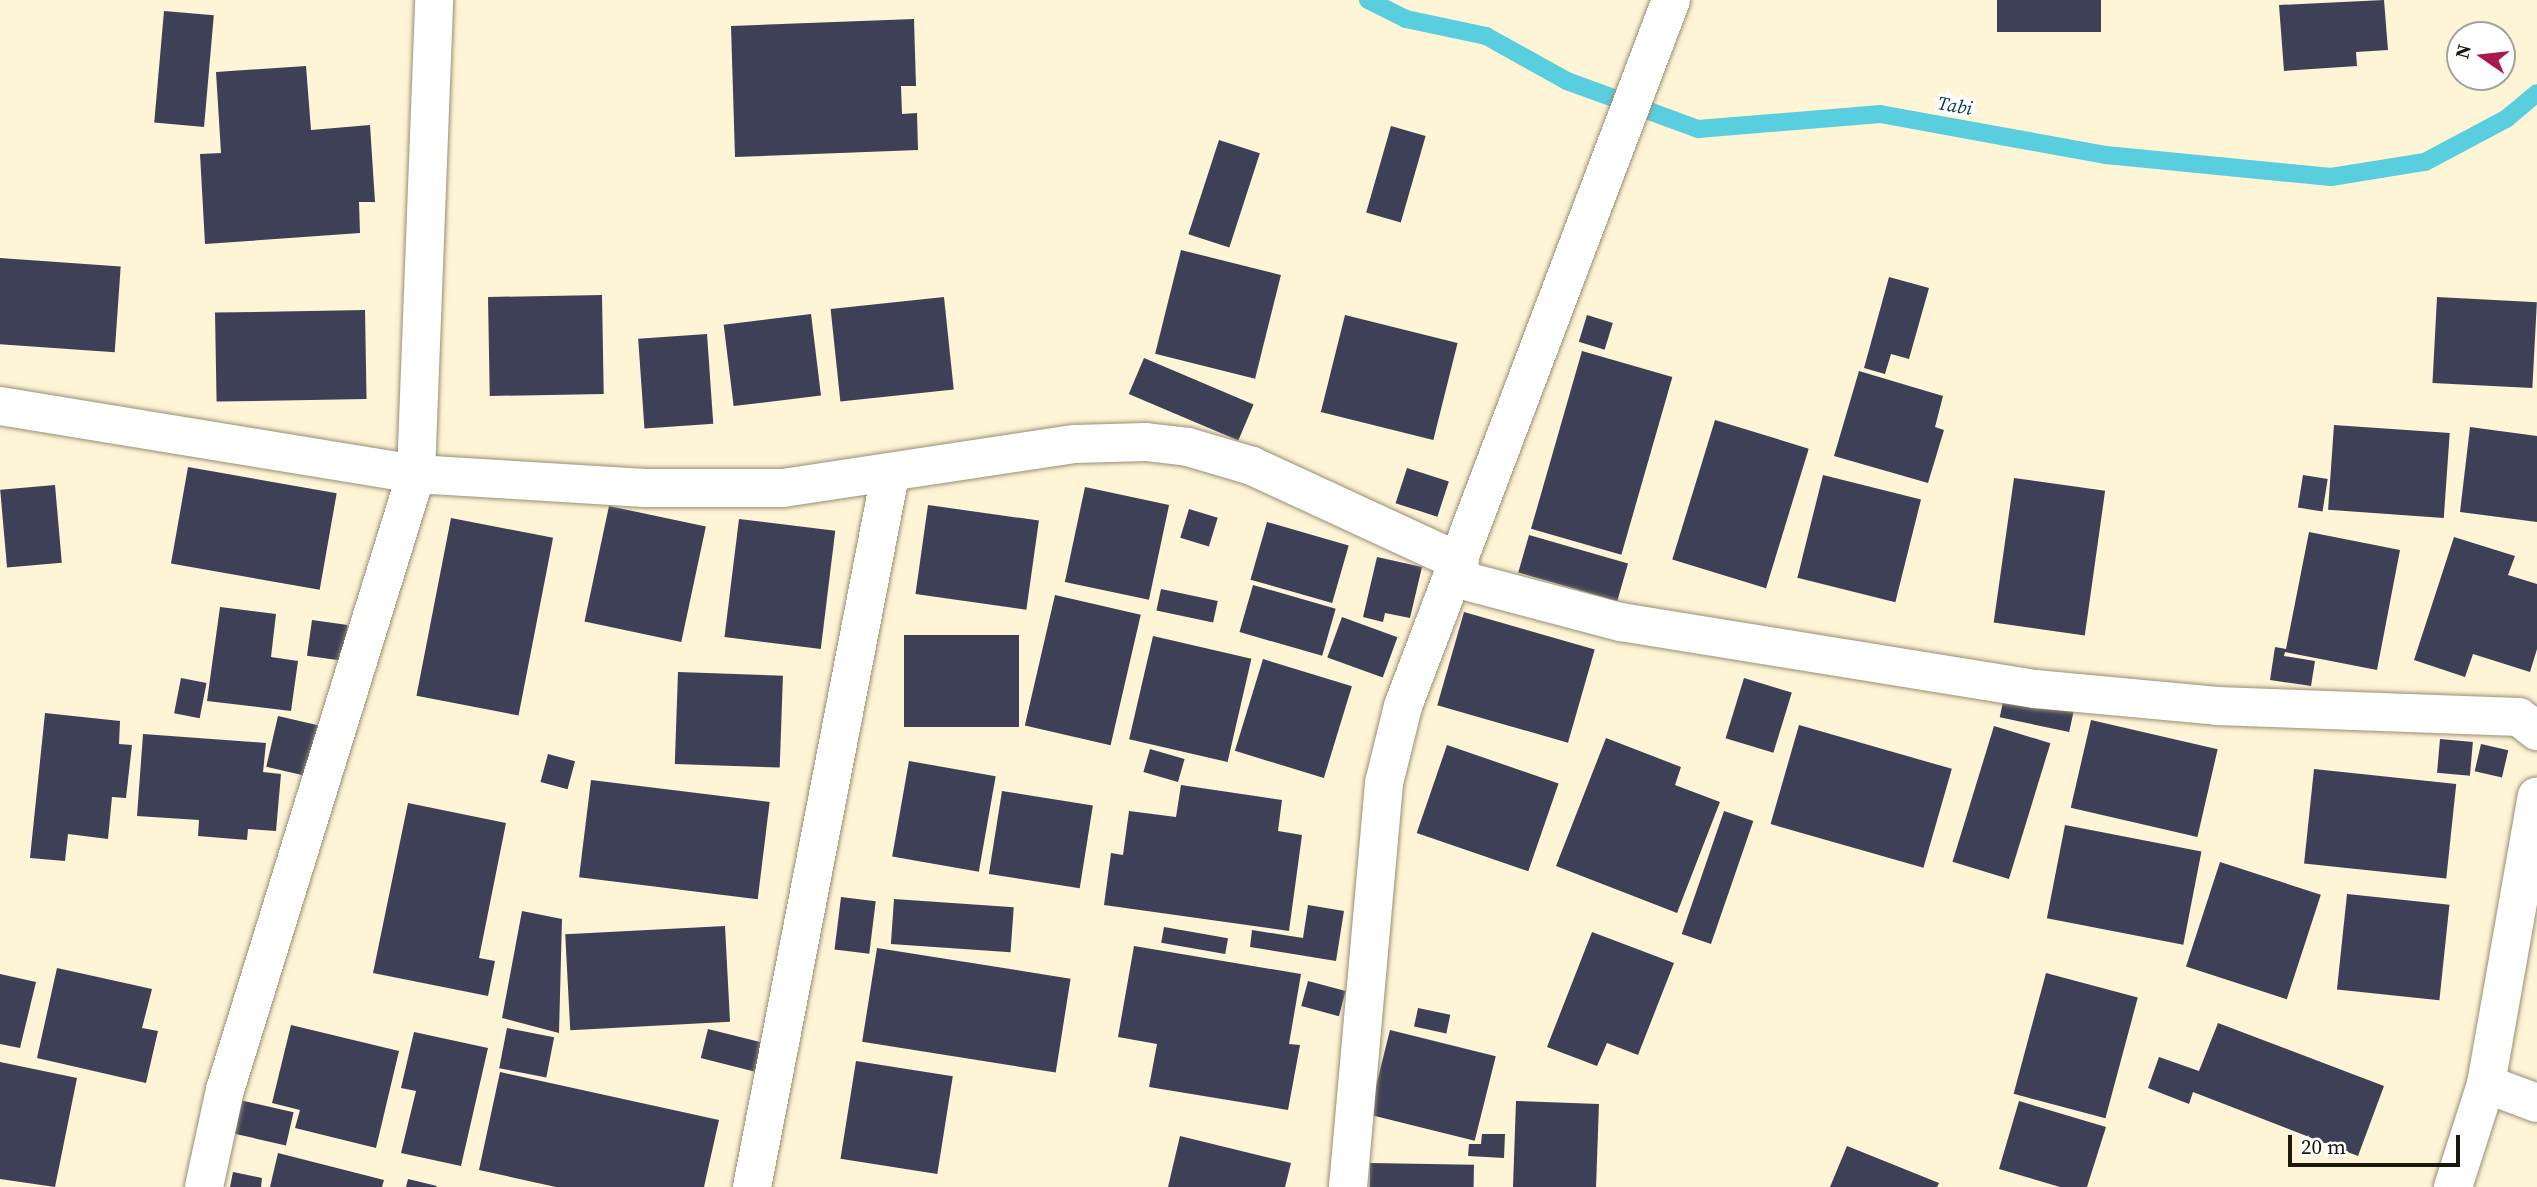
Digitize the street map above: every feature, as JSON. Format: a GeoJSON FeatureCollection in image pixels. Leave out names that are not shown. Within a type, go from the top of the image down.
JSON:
{"type":"FeatureCollection","features":[{"type":"Feature","properties":{"kind":"street"},"geometry":{"type":"LineString","coordinates":[[204,1187],[225,1090],[416,474],[433,0]]}},
{"type":"Feature","properties":{"kind":"street"},"geometry":{"type":"LineString","coordinates":[[1348,1187],[1384,783],[1403,706],[1457,570],[1671,0]]}},
{"type":"Feature","properties":{"kind":"street"},"geometry":{"type":"LineString","coordinates":[[0,406],[416,474],[742,488],[890,475],[1074,444],[1188,447],[1252,466],[1457,570],[1621,622],[2035,689],[2217,706],[2531,714]]}},
{"type":"Feature","properties":{"kind":"street"},"geometry":{"type":"LineString","coordinates":[[752,1187],[890,475]]}},
{"type":"Feature","properties":{"kind":"street"},"geometry":{"type":"LineString","coordinates":[[2453,1187],[2486,1084],[2537,796]]}},
{"type":"Feature","properties":{"kind":"street"},"geometry":{"type":"LineString","coordinates":[[2486,1084],[2537,1102]]}},
{"type":"Feature","properties":{"kind":"building"},"geometry":{"type":"Polygon","coordinates":[[[1997,0],[2101,0],[2101,32],[1997,32],[1997,0]]]}},
{"type":"Feature","properties":{"kind":"building"},"geometry":{"type":"Polygon","coordinates":[[[2384,0],[2388,50],[2356,52],[2357,66],[2284,71],[2279,5],[2384,0]]]}},
{"type":"Feature","properties":{"kind":"building"},"geometry":{"type":"Polygon","coordinates":[[[164,11],[214,15],[204,127],[154,123],[164,11]]]}},
{"type":"Feature","properties":{"kind":"building"},"geometry":{"type":"Polygon","coordinates":[[[914,19],[916,86],[901,86],[902,114],[917,113],[918,150],[735,157],[731,26],[914,19]]]}},
{"type":"Feature","properties":{"kind":"building"},"geometry":{"type":"Polygon","coordinates":[[[306,66],[311,130],[370,125],[375,202],[359,202],[360,233],[205,244],[200,154],[221,153],[216,72],[306,66]]]}},
{"type":"Feature","properties":{"kind":"building"},"geometry":{"type":"Polygon","coordinates":[[[1391,126],[1426,136],[1401,222],[1366,213],[1391,126]]]}},
{"type":"Feature","properties":{"kind":"building"},"geometry":{"type":"Polygon","coordinates":[[[1219,140],[1260,153],[1229,247],[1188,234],[1219,140]]]}},
{"type":"Feature","properties":{"kind":"building"},"geometry":{"type":"Polygon","coordinates":[[[1181,250],[1281,275],[1255,379],[1155,354],[1181,250]]]}},
{"type":"Feature","properties":{"kind":"building"},"geometry":{"type":"Polygon","coordinates":[[[0,258],[121,266],[115,352],[0,344],[0,258]]]}},
{"type":"Feature","properties":{"kind":"building"},"geometry":{"type":"Polygon","coordinates":[[[1889,277],[1929,288],[1909,359],[1891,354],[1885,374],[1864,368],[1889,277]]]}},
{"type":"Feature","properties":{"kind":"building"},"geometry":{"type":"Polygon","coordinates":[[[602,295],[604,394],[490,396],[488,297],[602,295]]]}},
{"type":"Feature","properties":{"kind":"building"},"geometry":{"type":"Polygon","coordinates":[[[944,297],[954,389],[840,401],[831,309],[944,297]]]}},
{"type":"Feature","properties":{"kind":"building"},"geometry":{"type":"Polygon","coordinates":[[[2437,297],[2537,302],[2532,388],[2432,383],[2437,297]]]}},
{"type":"Feature","properties":{"kind":"building"},"geometry":{"type":"Polygon","coordinates":[[[365,310],[367,399],[217,402],[215,313],[365,310]]]}},
{"type":"Feature","properties":{"kind":"building"},"geometry":{"type":"Polygon","coordinates":[[[811,314],[821,395],[734,406],[724,325],[811,314]]]}},
{"type":"Feature","properties":{"kind":"building"},"geometry":{"type":"Polygon","coordinates":[[[1345,315],[1458,343],[1433,440],[1321,412],[1345,315]]]}},
{"type":"Feature","properties":{"kind":"building"},"geometry":{"type":"Polygon","coordinates":[[[1587,315],[1613,323],[1605,350],[1579,342],[1587,315]]]}},
{"type":"Feature","properties":{"kind":"building"},"geometry":{"type":"Polygon","coordinates":[[[707,334],[713,424],[644,429],[638,339],[707,334]]]}},
{"type":"Feature","properties":{"kind":"building"},"geometry":{"type":"Polygon","coordinates":[[[1582,351],[1672,377],[1621,555],[1531,529],[1582,351]]]}},
{"type":"Feature","properties":{"kind":"building"},"geometry":{"type":"Polygon","coordinates":[[[1144,358],[1254,404],[1238,440],[1129,394],[1144,358]]]}},
{"type":"Feature","properties":{"kind":"building"},"geometry":{"type":"Polygon","coordinates":[[[1859,371],[1943,396],[1935,427],[1944,430],[1928,483],[1834,456],[1859,371]]]}},
{"type":"Feature","properties":{"kind":"building"},"geometry":{"type":"Polygon","coordinates":[[[1715,420],[1809,449],[1766,588],[1672,560],[1715,420]]]}},
{"type":"Feature","properties":{"kind":"building"},"geometry":{"type":"Polygon","coordinates":[[[2334,425],[2450,433],[2444,518],[2328,510],[2334,425]]]}},
{"type":"Feature","properties":{"kind":"building"},"geometry":{"type":"Polygon","coordinates":[[[2470,427],[2537,436],[2537,522],[2460,512],[2470,427]]]}},
{"type":"Feature","properties":{"kind":"building"},"geometry":{"type":"Polygon","coordinates":[[[188,467],[337,493],[320,590],[171,564],[188,467]]]}},
{"type":"Feature","properties":{"kind":"building"},"geometry":{"type":"Polygon","coordinates":[[[1407,468],[1449,482],[1437,517],[1396,503],[1407,468]]]}},
{"type":"Feature","properties":{"kind":"building"},"geometry":{"type":"Polygon","coordinates":[[[1823,475],[1921,499],[1895,602],[1797,578],[1823,475]]]}},
{"type":"Feature","properties":{"kind":"building"},"geometry":{"type":"Polygon","coordinates":[[[2303,475],[2328,479],[2323,512],[2298,508],[2303,475]]]}},
{"type":"Feature","properties":{"kind":"building"},"geometry":{"type":"Polygon","coordinates":[[[2014,478],[2105,491],[2085,635],[1994,623],[2014,478]]]}},
{"type":"Feature","properties":{"kind":"building"},"geometry":{"type":"Polygon","coordinates":[[[55,485],[62,563],[7,567],[0,490],[55,485]]]}},
{"type":"Feature","properties":{"kind":"building"},"geometry":{"type":"Polygon","coordinates":[[[1085,487],[1169,505],[1149,600],[1065,582],[1085,487]]]}},
{"type":"Feature","properties":{"kind":"building"},"geometry":{"type":"Polygon","coordinates":[[[928,505],[1039,521],[1026,610],[915,594],[928,505]]]}},
{"type":"Feature","properties":{"kind":"building"},"geometry":{"type":"Polygon","coordinates":[[[609,506],[706,527],[681,642],[584,621],[609,506]]]}},
{"type":"Feature","properties":{"kind":"building"},"geometry":{"type":"Polygon","coordinates":[[[1189,509],[1218,518],[1209,546],[1180,538],[1189,509]]]}},
{"type":"Feature","properties":{"kind":"building"},"geometry":{"type":"Polygon","coordinates":[[[451,518],[553,538],[519,716],[416,696],[451,518]]]}},
{"type":"Feature","properties":{"kind":"building"},"geometry":{"type":"Polygon","coordinates":[[[739,519],[835,531],[821,649],[724,637],[739,519]]]}},
{"type":"Feature","properties":{"kind":"building"},"geometry":{"type":"Polygon","coordinates":[[[1267,522],[1349,545],[1332,603],[1250,580],[1267,522]]]}},
{"type":"Feature","properties":{"kind":"building"},"geometry":{"type":"Polygon","coordinates":[[[2309,532],[2400,550],[2377,670],[2285,652],[2284,656],[2315,661],[2311,686],[2270,680],[2275,647],[2286,649],[2309,532]]]}},
{"type":"Feature","properties":{"kind":"building"},"geometry":{"type":"Polygon","coordinates":[[[1529,535],[1628,563],[1617,601],[1518,572],[1529,535]]]}},
{"type":"Feature","properties":{"kind":"building"},"geometry":{"type":"Polygon","coordinates":[[[2454,537],[2515,556],[2508,575],[2537,584],[2537,649],[2530,672],[2473,654],[2465,677],[2414,660],[2454,537]]]}},
{"type":"Feature","properties":{"kind":"building"},"geometry":{"type":"Polygon","coordinates":[[[1377,557],[1422,567],[1410,618],[1385,613],[1383,622],[1363,617],[1377,557]]]}},
{"type":"Feature","properties":{"kind":"building"},"geometry":{"type":"Polygon","coordinates":[[[1253,585],[1336,609],[1322,656],[1239,632],[1253,585]]]}},
{"type":"Feature","properties":{"kind":"building"},"geometry":{"type":"Polygon","coordinates":[[[1161,589],[1218,601],[1213,623],[1156,611],[1161,589]]]}},
{"type":"Feature","properties":{"kind":"building"},"geometry":{"type":"Polygon","coordinates":[[[1055,595],[1141,615],[1111,745],[1025,726],[1055,595]]]}},
{"type":"Feature","properties":{"kind":"building"},"geometry":{"type":"Polygon","coordinates":[[[220,607],[276,614],[271,657],[298,661],[291,711],[207,701],[220,607]]]}},
{"type":"Feature","properties":{"kind":"building"},"geometry":{"type":"Polygon","coordinates":[[[1464,612],[1595,649],[1568,743],[1437,705],[1464,612]]]}},
{"type":"Feature","properties":{"kind":"building"},"geometry":{"type":"Polygon","coordinates":[[[1342,617],[1397,637],[1383,678],[1327,657],[1342,617]]]}},
{"type":"Feature","properties":{"kind":"building"},"geometry":{"type":"Polygon","coordinates":[[[312,620],[348,625],[343,661],[307,656],[312,620]]]}},
{"type":"Feature","properties":{"kind":"building"},"geometry":{"type":"Polygon","coordinates":[[[904,635],[1019,635],[1019,727],[904,727],[904,635]]]}},
{"type":"Feature","properties":{"kind":"building"},"geometry":{"type":"Polygon","coordinates":[[[1153,636],[1251,659],[1228,762],[1129,739],[1153,636]]]}},
{"type":"Feature","properties":{"kind":"building"},"geometry":{"type":"Polygon","coordinates":[[[1263,659],[1352,686],[1324,778],[1235,751],[1263,659]]]}},
{"type":"Feature","properties":{"kind":"building"},"geometry":{"type":"Polygon","coordinates":[[[678,672],[783,676],[780,768],[675,764],[678,672]]]}},
{"type":"Feature","properties":{"kind":"building"},"geometry":{"type":"Polygon","coordinates":[[[181,678],[207,683],[200,718],[174,713],[181,678]]]}},
{"type":"Feature","properties":{"kind":"building"},"geometry":{"type":"Polygon","coordinates":[[[1744,678],[1792,693],[1773,753],[1726,738],[1744,678]]]}},
{"type":"Feature","properties":{"kind":"building"},"geometry":{"type":"Polygon","coordinates":[[[2006,688],[2075,703],[2069,732],[2000,717],[2006,688]]]}},
{"type":"Feature","properties":{"kind":"building"},"geometry":{"type":"Polygon","coordinates":[[[45,713],[120,721],[119,744],[132,745],[126,798],[112,797],[108,839],[68,834],[65,861],[30,858],[45,713]]]}},
{"type":"Feature","properties":{"kind":"building"},"geometry":{"type":"Polygon","coordinates":[[[278,716],[318,725],[306,776],[266,767],[278,716]]]}},
{"type":"Feature","properties":{"kind":"building"},"geometry":{"type":"Polygon","coordinates":[[[2091,720],[2218,749],[2197,837],[2071,808],[2091,720]]]}},
{"type":"Feature","properties":{"kind":"building"},"geometry":{"type":"Polygon","coordinates":[[[1799,725],[1952,769],[1923,868],[1771,824],[1799,725]]]}},
{"type":"Feature","properties":{"kind":"building"},"geometry":{"type":"Polygon","coordinates":[[[1994,726],[2050,743],[2009,879],[1952,862],[1994,726]]]}},
{"type":"Feature","properties":{"kind":"building"},"geometry":{"type":"Polygon","coordinates":[[[143,734],[266,743],[263,772],[281,774],[276,831],[248,829],[247,840],[198,836],[199,820],[137,816],[143,734]]]}},
{"type":"Feature","properties":{"kind":"building"},"geometry":{"type":"Polygon","coordinates":[[[1606,738],[1681,767],[1675,785],[1720,802],[1677,913],[1556,866],[1606,738]]]}},
{"type":"Feature","properties":{"kind":"building"},"geometry":{"type":"Polygon","coordinates":[[[2440,739],[2473,742],[2470,776],[2437,773],[2440,739]]]}},
{"type":"Feature","properties":{"kind":"building"},"geometry":{"type":"Polygon","coordinates":[[[2481,744],[2508,750],[2502,778],[2475,771],[2481,744]]]}},
{"type":"Feature","properties":{"kind":"building"},"geometry":{"type":"Polygon","coordinates":[[[1447,745],[1559,783],[1528,871],[1417,833],[1447,745]]]}},
{"type":"Feature","properties":{"kind":"building"},"geometry":{"type":"Polygon","coordinates":[[[1150,749],[1185,759],[1178,782],[1143,772],[1150,749]]]}},
{"type":"Feature","properties":{"kind":"building"},"geometry":{"type":"Polygon","coordinates":[[[548,754],[575,761],[568,789],[540,782],[548,754]]]}},
{"type":"Feature","properties":{"kind":"building"},"geometry":{"type":"Polygon","coordinates":[[[909,761],[996,776],[979,872],[892,857],[909,761]]]}},
{"type":"Feature","properties":{"kind":"building"},"geometry":{"type":"Polygon","coordinates":[[[2314,769],[2456,784],[2446,878],[2304,863],[2314,769]]]}},
{"type":"Feature","properties":{"kind":"building"},"geometry":{"type":"Polygon","coordinates":[[[591,780],[770,802],[758,899],[579,877],[591,780]]]}},
{"type":"Feature","properties":{"kind":"building"},"geometry":{"type":"Polygon","coordinates":[[[1181,785],[1282,800],[1278,831],[1302,835],[1289,931],[1104,905],[1111,853],[1123,855],[1129,811],[1176,817],[1181,785]]]}},
{"type":"Feature","properties":{"kind":"building"},"geometry":{"type":"Polygon","coordinates":[[[1002,791],[1093,805],[1080,888],[989,874],[1002,791]]]}},
{"type":"Feature","properties":{"kind":"building"},"geometry":{"type":"Polygon","coordinates":[[[408,803],[506,823],[479,958],[495,961],[488,996],[373,973],[408,803]]]}},
{"type":"Feature","properties":{"kind":"building"},"geometry":{"type":"Polygon","coordinates":[[[1724,811],[1753,821],[1711,944],[1682,934],[1724,811]]]}},
{"type":"Feature","properties":{"kind":"building"},"geometry":{"type":"Polygon","coordinates":[[[2065,825],[2201,852],[2183,945],[2047,918],[2065,825]]]}},
{"type":"Feature","properties":{"kind":"building"},"geometry":{"type":"Polygon","coordinates":[[[2220,862],[2321,895],[2287,999],[2186,967],[2220,862]]]}},
{"type":"Feature","properties":{"kind":"building"},"geometry":{"type":"Polygon","coordinates":[[[2347,894],[2449,905],[2439,1000],[2337,989],[2347,894]]]}},
{"type":"Feature","properties":{"kind":"building"},"geometry":{"type":"Polygon","coordinates":[[[841,897],[876,901],[869,954],[835,950],[841,897]]]}},
{"type":"Feature","properties":{"kind":"building"},"geometry":{"type":"Polygon","coordinates":[[[894,899],[1014,907],[1011,952],[891,944],[894,899]]]}},
{"type":"Feature","properties":{"kind":"building"},"geometry":{"type":"Polygon","coordinates":[[[1308,905],[1344,911],[1336,961],[1250,947],[1252,930],[1303,938],[1308,905]]]}},
{"type":"Feature","properties":{"kind":"building"},"geometry":{"type":"Polygon","coordinates":[[[522,911],[562,919],[559,1033],[502,1018],[522,911]]]}},
{"type":"Feature","properties":{"kind":"building"},"geometry":{"type":"Polygon","coordinates":[[[725,926],[730,1022],[570,1030],[565,934],[725,926]]]}},
{"type":"Feature","properties":{"kind":"building"},"geometry":{"type":"Polygon","coordinates":[[[1164,927],[1228,938],[1225,954],[1161,943],[1164,927]]]}},
{"type":"Feature","properties":{"kind":"building"},"geometry":{"type":"Polygon","coordinates":[[[1592,932],[1674,963],[1638,1055],[1607,1043],[1597,1066],[1547,1047],[1592,932]]]}},
{"type":"Feature","properties":{"kind":"building"},"geometry":{"type":"Polygon","coordinates":[[[1134,946],[1301,974],[1289,1044],[1300,1045],[1288,1110],[1149,1087],[1157,1044],[1118,1037],[1134,946]]]}},
{"type":"Feature","properties":{"kind":"building"},"geometry":{"type":"Polygon","coordinates":[[[877,948],[1071,979],[1056,1072],[862,1042],[877,948]]]}},
{"type":"Feature","properties":{"kind":"building"},"geometry":{"type":"Polygon","coordinates":[[[57,968],[152,989],[142,1028],[158,1031],[146,1083],[37,1058],[57,968]]]}},
{"type":"Feature","properties":{"kind":"building"},"geometry":{"type":"Polygon","coordinates":[[[2046,973],[2138,998],[2105,1118],[2014,1094],[2046,973]]]}},
{"type":"Feature","properties":{"kind":"building"},"geometry":{"type":"Polygon","coordinates":[[[0,974],[36,982],[20,1048],[0,1044],[0,974]]]}},
{"type":"Feature","properties":{"kind":"building"},"geometry":{"type":"Polygon","coordinates":[[[1308,981],[1346,991],[1339,1016],[1301,1006],[1308,981]]]}},
{"type":"Feature","properties":{"kind":"building"},"geometry":{"type":"Polygon","coordinates":[[[1418,1008],[1450,1015],[1446,1033],[1414,1027],[1418,1008]]]}},
{"type":"Feature","properties":{"kind":"building"},"geometry":{"type":"Polygon","coordinates":[[[2218,1023],[2384,1086],[2358,1156],[2193,1092],[2189,1104],[2148,1088],[2159,1057],[2199,1071],[2218,1023]]]}},
{"type":"Feature","properties":{"kind":"building"},"geometry":{"type":"Polygon","coordinates":[[[291,1025],[399,1051],[376,1148],[295,1128],[300,1110],[272,1103],[291,1025]]]}},
{"type":"Feature","properties":{"kind":"building"},"geometry":{"type":"Polygon","coordinates":[[[507,1028],[554,1037],[546,1077],[499,1068],[507,1028]]]}},
{"type":"Feature","properties":{"kind":"building"},"geometry":{"type":"Polygon","coordinates":[[[708,1029],[773,1045],[766,1074],[701,1058],[708,1029]]]}},
{"type":"Feature","properties":{"kind":"building"},"geometry":{"type":"Polygon","coordinates":[[[1390,1030],[1496,1056],[1475,1141],[1369,1114],[1390,1030]]]}},
{"type":"Feature","properties":{"kind":"building"},"geometry":{"type":"Polygon","coordinates":[[[414,1032],[488,1048],[461,1166],[401,1153],[416,1091],[401,1088],[414,1032]]]}},
{"type":"Feature","properties":{"kind":"building"},"geometry":{"type":"Polygon","coordinates":[[[856,1061],[953,1076],[937,1174],[841,1159],[856,1061]]]}},
{"type":"Feature","properties":{"kind":"building"},"geometry":{"type":"Polygon","coordinates":[[[0,1062],[77,1078],[55,1187],[0,1179],[0,1062]]]}},
{"type":"Feature","properties":{"kind":"building"},"geometry":{"type":"Polygon","coordinates":[[[500,1072],[719,1120],[704,1187],[556,1187],[479,1170],[500,1072]]]}},
{"type":"Feature","properties":{"kind":"building"},"geometry":{"type":"Polygon","coordinates":[[[240,1100],[294,1112],[286,1146],[232,1133],[240,1100]]]}},
{"type":"Feature","properties":{"kind":"building"},"geometry":{"type":"Polygon","coordinates":[[[1516,1101],[1599,1104],[1596,1187],[1513,1187],[1516,1101]]]}},
{"type":"Feature","properties":{"kind":"building"},"geometry":{"type":"Polygon","coordinates":[[[2019,1101],[2106,1127],[2087,1187],[2060,1187],[1999,1169],[2019,1101]]]}},
{"type":"Feature","properties":{"kind":"building"},"geometry":{"type":"Polygon","coordinates":[[[1482,1134],[1505,1134],[1504,1158],[1468,1156],[1469,1144],[1481,1144],[1482,1134]]]}},
{"type":"Feature","properties":{"kind":"building"},"geometry":{"type":"Polygon","coordinates":[[[1180,1136],[1291,1163],[1285,1187],[1168,1187],[1180,1136]]]}},
{"type":"Feature","properties":{"kind":"building"},"geometry":{"type":"Polygon","coordinates":[[[1847,1146],[1939,1183],[1937,1187],[1830,1187],[1847,1146]]]}},
{"type":"Feature","properties":{"kind":"building"},"geometry":{"type":"Polygon","coordinates":[[[278,1153],[384,1180],[382,1187],[270,1187],[278,1153]]]}},
{"type":"Feature","properties":{"kind":"building"},"geometry":{"type":"Polygon","coordinates":[[[1370,1163],[1474,1165],[1474,1187],[1370,1187],[1370,1163]]]}},
{"type":"Feature","properties":{"kind":"building"},"geometry":{"type":"Polygon","coordinates":[[[233,1172],[262,1178],[261,1187],[230,1187],[233,1172]]]}},
{"type":"Feature","properties":{"kind":"building"},"geometry":{"type":"Polygon","coordinates":[[[408,1179],[437,1186],[406,1187],[408,1179]]]}},
{"type":"Feature","properties":{"kind":"waterway","name":"Tabi"},"geometry":{"type":"LineString","coordinates":[[1368,0],[1406,19],[1486,36],[1567,81],[1698,129],[1880,114],[2106,155],[2331,177],[2425,162],[2506,119],[2537,93]]}}]}
